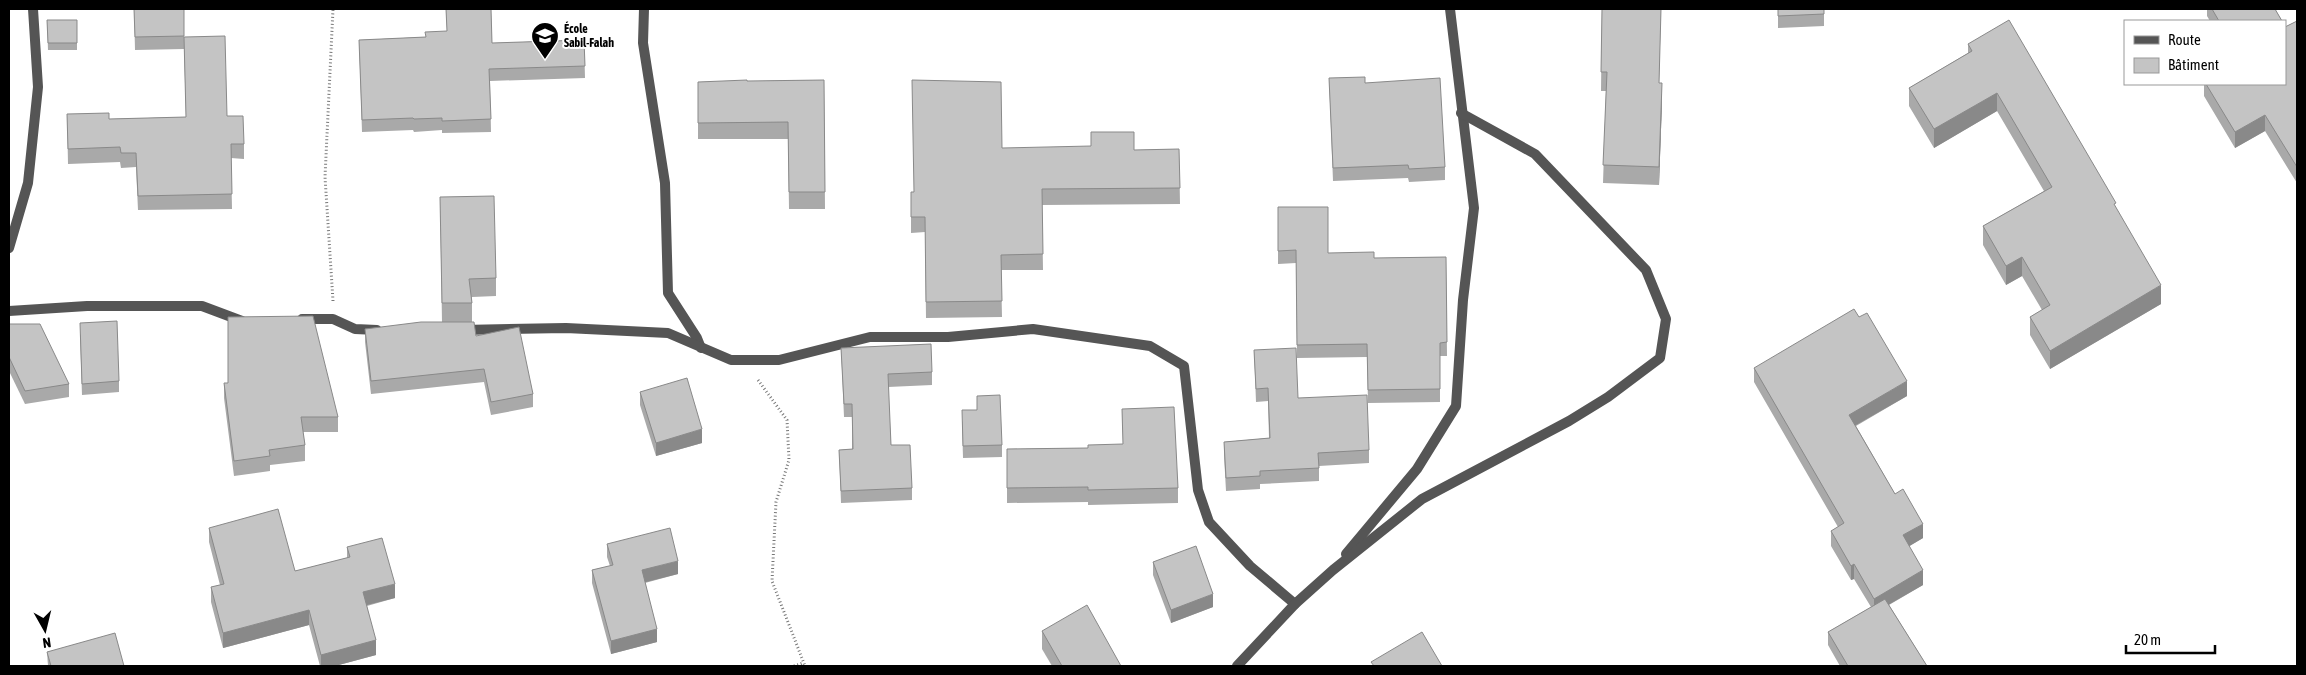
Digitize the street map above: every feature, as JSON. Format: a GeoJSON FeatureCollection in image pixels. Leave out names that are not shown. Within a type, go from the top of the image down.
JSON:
{"type":"FeatureCollection","features":[{"type":"Feature","properties":{"kind":"street"},"geometry":{"type":"LineString","coordinates":[[9,248],[28,184],[38,87],[33,9]]}},
{"type":"Feature","properties":{"kind":"street"},"geometry":{"type":"LineString","coordinates":[[644,9],[643,43],[665,182],[668,293],[697,338],[701,348]]}},
{"type":"Feature","properties":{"kind":"street"},"geometry":{"type":"LineString","coordinates":[[1333,570],[1417,469],[1456,406],[1463,300],[1474,208],[1461,113],[1450,9]]}},
{"type":"Feature","properties":{"kind":"street"},"geometry":{"type":"LineString","coordinates":[[1237,666],[1295,604],[1333,570],[1422,499],[1568,421],[1608,397],[1660,358],[1666,319],[1646,270],[1535,154],[1461,113]]}},
{"type":"Feature","properties":{"kind":"street"},"geometry":{"type":"LineString","coordinates":[[9,311],[88,306],[202,306],[238,321],[257,320]]}},
{"type":"Feature","properties":{"kind":"street"},"geometry":{"type":"LineString","coordinates":[[295,320],[333,319],[355,329],[384,330]]}},
{"type":"Feature","properties":{"kind":"street"},"geometry":{"type":"LineString","coordinates":[[452,330],[566,328],[668,333],[731,360],[779,360],[870,337],[948,337],[1033,329],[1150,346],[1184,366],[1198,490],[1209,522],[1250,566],[1295,604]]}},
{"type":"Feature","properties":{"kind":"path"},"geometry":{"type":"LineString","coordinates":[[333,9],[325,177],[332,264],[333,319]]}},
{"type":"Feature","properties":{"kind":"path"},"geometry":{"type":"LineString","coordinates":[[731,360],[756,377],[787,420],[789,460],[776,502],[772,581],[804,665],[794,666]]}},
{"type":"Feature","properties":{"kind":"building"},"geometry":{"type":"Polygon","coordinates":[[[134,9],[184,9],[184,36],[135,37],[134,9]]]}},
{"type":"Feature","properties":{"kind":"building"},"geometry":{"type":"Polygon","coordinates":[[[446,9],[491,9],[492,43],[584,40],[585,66],[489,69],[491,119],[442,121],[442,118],[362,120],[359,40],[426,37],[425,32],[447,31],[446,9]]]}},
{"type":"Feature","properties":{"kind":"building"},"geometry":{"type":"Polygon","coordinates":[[[1602,9],[1661,9],[1659,83],[1662,83],[1659,167],[1603,165],[1607,72],[1601,72],[1602,9]]]}},
{"type":"Feature","properties":{"kind":"building"},"geometry":{"type":"Polygon","coordinates":[[[1778,9],[1824,9],[1824,14],[1778,16],[1778,9]]]}},
{"type":"Feature","properties":{"kind":"building"},"geometry":{"type":"Polygon","coordinates":[[[2212,9],[2275,9],[2281,20],[2218,20],[2212,9]]]}},
{"type":"Feature","properties":{"kind":"building"},"geometry":{"type":"Polygon","coordinates":[[[47,20],[77,20],[77,43],[48,43],[47,20]]]}},
{"type":"Feature","properties":{"kind":"building"},"geometry":{"type":"Polygon","coordinates":[[[2009,20],[2116,203],[2114,204],[2161,285],[2050,351],[2030,317],[2050,305],[2022,257],[2006,266],[1983,226],[2052,187],[1997,93],[1934,129],[1909,88],[1972,51],[1968,44],[2009,20]]]}},
{"type":"Feature","properties":{"kind":"building"},"geometry":{"type":"Polygon","coordinates":[[[2297,21],[2297,167],[2265,115],[2235,132],[2207,85],[2286,85],[2286,26],[2297,21]]]}},
{"type":"Feature","properties":{"kind":"building"},"geometry":{"type":"Polygon","coordinates":[[[225,36],[227,116],[243,116],[244,144],[231,144],[232,194],[138,196],[136,153],[121,153],[120,147],[68,149],[67,114],[109,113],[109,119],[186,117],[184,37],[225,36]]]}},
{"type":"Feature","properties":{"kind":"building"},"geometry":{"type":"Polygon","coordinates":[[[1365,77],[1365,83],[1440,78],[1445,167],[1409,169],[1408,165],[1333,168],[1329,78],[1365,77]]]}},
{"type":"Feature","properties":{"kind":"building"},"geometry":{"type":"Polygon","coordinates":[[[824,80],[825,192],[789,192],[788,122],[698,123],[698,82],[824,80]]]}},
{"type":"Feature","properties":{"kind":"building"},"geometry":{"type":"Polygon","coordinates":[[[912,80],[1001,82],[1002,148],[1091,146],[1091,132],[1134,132],[1134,150],[1179,149],[1180,188],[1042,189],[1043,254],[1001,255],[1002,301],[926,302],[925,217],[911,217],[911,192],[914,192],[912,80]]]}},
{"type":"Feature","properties":{"kind":"building"},"geometry":{"type":"Polygon","coordinates":[[[494,196],[496,278],[469,279],[472,303],[442,303],[440,197],[494,196]]]}},
{"type":"Feature","properties":{"kind":"building"},"geometry":{"type":"Polygon","coordinates":[[[1278,207],[1328,207],[1328,253],[1374,252],[1374,258],[1446,257],[1447,342],[1440,343],[1440,389],[1368,390],[1367,344],[1297,345],[1296,250],[1278,251],[1278,207]]]}},
{"type":"Feature","properties":{"kind":"building"},"geometry":{"type":"Polygon","coordinates":[[[1854,309],[1859,317],[1867,313],[1907,381],[1849,415],[1895,494],[1903,489],[1923,524],[1903,535],[1923,570],[1874,599],[1854,564],[1851,566],[1831,531],[1844,523],[1754,368],[1854,309]]]}},
{"type":"Feature","properties":{"kind":"building"},"geometry":{"type":"Polygon","coordinates":[[[313,316],[338,417],[301,417],[305,445],[269,450],[270,456],[234,461],[224,383],[228,383],[228,317],[313,316]]]}},
{"type":"Feature","properties":{"kind":"building"},"geometry":{"type":"Polygon","coordinates":[[[117,321],[119,381],[82,384],[80,323],[117,321]]]}},
{"type":"Feature","properties":{"kind":"building"},"geometry":{"type":"Polygon","coordinates":[[[421,322],[474,322],[476,336],[519,327],[533,394],[491,402],[484,369],[371,381],[365,329],[421,322]]]}},
{"type":"Feature","properties":{"kind":"building"},"geometry":{"type":"Polygon","coordinates":[[[9,324],[40,324],[69,384],[25,391],[9,357],[9,324]]]}},
{"type":"Feature","properties":{"kind":"building"},"geometry":{"type":"Polygon","coordinates":[[[931,344],[932,372],[888,374],[891,445],[910,445],[912,488],[841,491],[839,450],[853,449],[852,404],[844,404],[841,348],[931,344]]]}},
{"type":"Feature","properties":{"kind":"building"},"geometry":{"type":"Polygon","coordinates":[[[1296,348],[1298,398],[1367,395],[1369,450],[1318,453],[1319,468],[1260,471],[1260,476],[1226,478],[1224,442],[1270,438],[1268,388],[1256,389],[1254,350],[1296,348]]]}},
{"type":"Feature","properties":{"kind":"building"},"geometry":{"type":"Polygon","coordinates":[[[687,378],[702,429],[656,443],[640,392],[687,378]]]}},
{"type":"Feature","properties":{"kind":"building"},"geometry":{"type":"Polygon","coordinates":[[[1000,395],[1002,445],[963,446],[962,410],[977,410],[977,396],[1000,395]]]}},
{"type":"Feature","properties":{"kind":"building"},"geometry":{"type":"Polygon","coordinates":[[[1174,407],[1178,488],[1088,490],[1088,487],[1007,488],[1007,449],[1088,448],[1088,445],[1123,444],[1122,409],[1174,407]]]}},
{"type":"Feature","properties":{"kind":"building"},"geometry":{"type":"Polygon","coordinates":[[[278,509],[295,571],[350,557],[347,547],[382,538],[395,584],[363,592],[376,640],[321,655],[309,610],[223,633],[211,587],[224,584],[209,528],[278,509]]]}},
{"type":"Feature","properties":{"kind":"building"},"geometry":{"type":"Polygon","coordinates":[[[670,528],[678,561],[642,570],[657,629],[611,641],[592,570],[613,565],[607,544],[670,528]]]}},
{"type":"Feature","properties":{"kind":"building"},"geometry":{"type":"Polygon","coordinates":[[[1196,546],[1213,594],[1171,610],[1153,562],[1196,546]]]}},
{"type":"Feature","properties":{"kind":"building"},"geometry":{"type":"Polygon","coordinates":[[[1885,599],[1927,666],[1848,666],[1828,632],[1885,599]]]}},
{"type":"Feature","properties":{"kind":"building"},"geometry":{"type":"Polygon","coordinates":[[[1087,605],[1121,666],[1062,666],[1042,631],[1087,605]]]}},
{"type":"Feature","properties":{"kind":"building"},"geometry":{"type":"Polygon","coordinates":[[[1422,632],[1442,666],[1374,666],[1371,662],[1422,632]]]}},
{"type":"Feature","properties":{"kind":"building"},"geometry":{"type":"Polygon","coordinates":[[[115,633],[124,666],[51,666],[47,652],[115,633]]]}},
{"type":"Feature","properties":{"kind":"place","name":"École Sabil-Falah"},"geometry":{"type":"Point","coordinates":[545,60]}}]}
